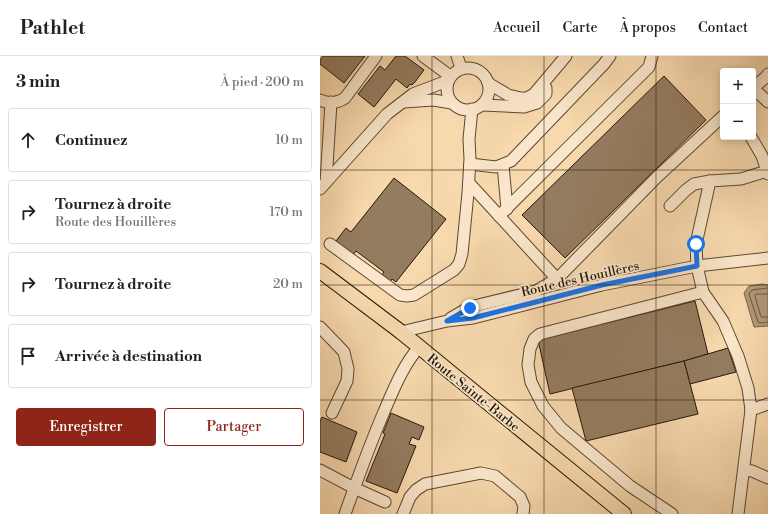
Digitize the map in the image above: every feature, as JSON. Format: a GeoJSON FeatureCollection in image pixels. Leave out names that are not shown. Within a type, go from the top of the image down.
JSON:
{"type":"FeatureCollection","features":[{"type":"Feature","properties":{"kind":"main road","name":"Route Sainte-Barbe"},"geometry":{"type":"LineString","coordinates":[[321,275],[401,332],[624,514]]}},
{"type":"Feature","properties":{"kind":"lane"},"geometry":{"type":"LineString","coordinates":[[323,186],[326,101],[340,101],[345,98],[376,56]]}},
{"type":"Feature","properties":{"kind":"lane"},"geometry":{"type":"LineString","coordinates":[[423,56],[449,78]]}},
{"type":"Feature","properties":{"kind":"lane"},"geometry":{"type":"LineString","coordinates":[[456,56],[461,68]]}},
{"type":"Feature","properties":{"kind":"lane"},"geometry":{"type":"LineString","coordinates":[[488,83],[508,95],[521,98],[531,96],[566,56]]}},
{"type":"Feature","properties":{"kind":"lane"},"geometry":{"type":"LineString","coordinates":[[470,164],[489,167],[503,165],[512,161],[610,56]]}},
{"type":"Feature","properties":{"kind":"lane"},"geometry":{"type":"LineString","coordinates":[[503,213],[649,67],[652,56]]}},
{"type":"Feature","properties":{"kind":"lane"},"geometry":{"type":"LineString","coordinates":[[323,186],[387,114],[401,102],[413,94],[449,78],[455,71],[461,68],[475,68],[485,77],[488,83],[488,95],[477,107],[469,139],[469,183],[462,254],[459,264],[454,270],[414,296],[400,295],[330,244]]}},
{"type":"Feature","properties":{"kind":"lane"},"geometry":{"type":"LineString","coordinates":[[756,85],[768,74]]}},
{"type":"Feature","properties":{"kind":"lane"},"geometry":{"type":"LineString","coordinates":[[449,78],[447,93],[455,105],[469,139]]}},
{"type":"Feature","properties":{"kind":"lane"},"geometry":{"type":"LineString","coordinates":[[401,102],[433,100],[455,105],[465,110],[477,107],[518,108],[534,104],[546,94],[546,88],[543,84]]}},
{"type":"Feature","properties":{"kind":"lane"},"geometry":{"type":"LineString","coordinates":[[756,91],[768,102]]}},
{"type":"Feature","properties":{"kind":"lane"},"geometry":{"type":"LineString","coordinates":[[447,321],[470,308],[536,291],[557,279],[657,177],[720,119]]}},
{"type":"Feature","properties":{"kind":"lane"},"geometry":{"type":"LineString","coordinates":[[670,206],[694,184],[741,178],[768,172],[762,156],[753,140]]}},
{"type":"Feature","properties":{"kind":"lane"},"geometry":{"type":"LineString","coordinates":[[503,165],[503,213]]}},
{"type":"Feature","properties":{"kind":"lane"},"geometry":{"type":"LineString","coordinates":[[710,181],[696,244],[697,266],[703,292],[723,321],[738,356],[748,388],[751,410],[738,514]]}},
{"type":"Feature","properties":{"kind":"lane"},"geometry":{"type":"LineString","coordinates":[[469,183],[503,213],[557,279]]}},
{"type":"Feature","properties":{"kind":"lane","name":"Route des Houillères"},"geometry":{"type":"LineString","coordinates":[[401,332],[447,321],[473,318],[602,285],[697,266],[768,258]]}},
{"type":"Feature","properties":{"kind":"lane"},"geometry":{"type":"LineString","coordinates":[[672,514],[630,486],[562,428],[543,406],[530,382],[528,365],[530,349],[534,339],[540,334],[703,292]]}},
{"type":"Feature","properties":{"kind":"lane"},"geometry":{"type":"LineString","coordinates":[[320,327],[344,352],[348,369],[347,381],[332,413]]}},
{"type":"Feature","properties":{"kind":"lane"},"geometry":{"type":"LineString","coordinates":[[345,514],[370,444],[393,390],[405,366],[419,347]]}},
{"type":"Feature","properties":{"kind":"lane"},"geometry":{"type":"LineString","coordinates":[[751,410],[768,404]]}},
{"type":"Feature","properties":{"kind":"lane"},"geometry":{"type":"LineString","coordinates":[[320,470],[385,502]]}},
{"type":"Feature","properties":{"kind":"lane"},"geometry":{"type":"LineString","coordinates":[[744,470],[752,471],[768,478]]}},
{"type":"Feature","properties":{"kind":"lane"},"geometry":{"type":"LineString","coordinates":[[403,514],[416,490],[426,484],[481,473],[495,476],[520,497],[524,506],[523,514]]}},
{"type":"Feature","properties":{"kind":"water"},"geometry":{"type":"Polygon","coordinates":[[[762,284],[768,285],[768,326],[754,327],[744,293],[749,286],[762,284]]]}},
{"type":"Feature","properties":{"kind":"building"},"geometry":{"type":"Polygon","coordinates":[[[323,56],[365,56],[344,83],[320,64],[320,60],[323,56]]]}},
{"type":"Feature","properties":{"kind":"building"},"geometry":{"type":"Polygon","coordinates":[[[396,56],[405,56],[424,70],[415,82],[412,85],[410,84],[407,88],[396,79],[374,107],[358,94],[380,66],[385,70],[396,56]]]}},
{"type":"Feature","properties":{"kind":"building"},"geometry":{"type":"Polygon","coordinates":[[[664,76],[706,120],[565,258],[522,215],[664,76]]]}},
{"type":"Feature","properties":{"kind":"building"},"geometry":{"type":"Polygon","coordinates":[[[394,178],[446,219],[396,282],[392,279],[389,283],[380,277],[384,272],[356,251],[353,255],[336,241],[346,228],[351,232],[394,178]]]}},
{"type":"Feature","properties":{"kind":"building"},"geometry":{"type":"Polygon","coordinates":[[[695,301],[708,354],[550,394],[538,340],[695,301]]]}},
{"type":"Feature","properties":{"kind":"building"},"geometry":{"type":"Polygon","coordinates":[[[728,348],[736,372],[690,384],[684,361],[728,348]]]}},
{"type":"Feature","properties":{"kind":"building"},"geometry":{"type":"Polygon","coordinates":[[[684,361],[698,414],[586,441],[572,388],[684,361]]]}},
{"type":"Feature","properties":{"kind":"building"},"geometry":{"type":"Polygon","coordinates":[[[391,413],[424,427],[419,440],[412,437],[409,444],[416,446],[397,493],[366,481],[385,434],[383,433],[391,413]]]}},
{"type":"Feature","properties":{"kind":"building"},"geometry":{"type":"Polygon","coordinates":[[[322,417],[357,432],[346,462],[320,452],[320,421],[322,417]]]}},
{"type":"Feature","properties":{"kind":"route"},"geometry":{"type":"LineString","coordinates":[[470,308],[447,321],[473,318],[602,285],[697,266],[696,244]]}}]}
